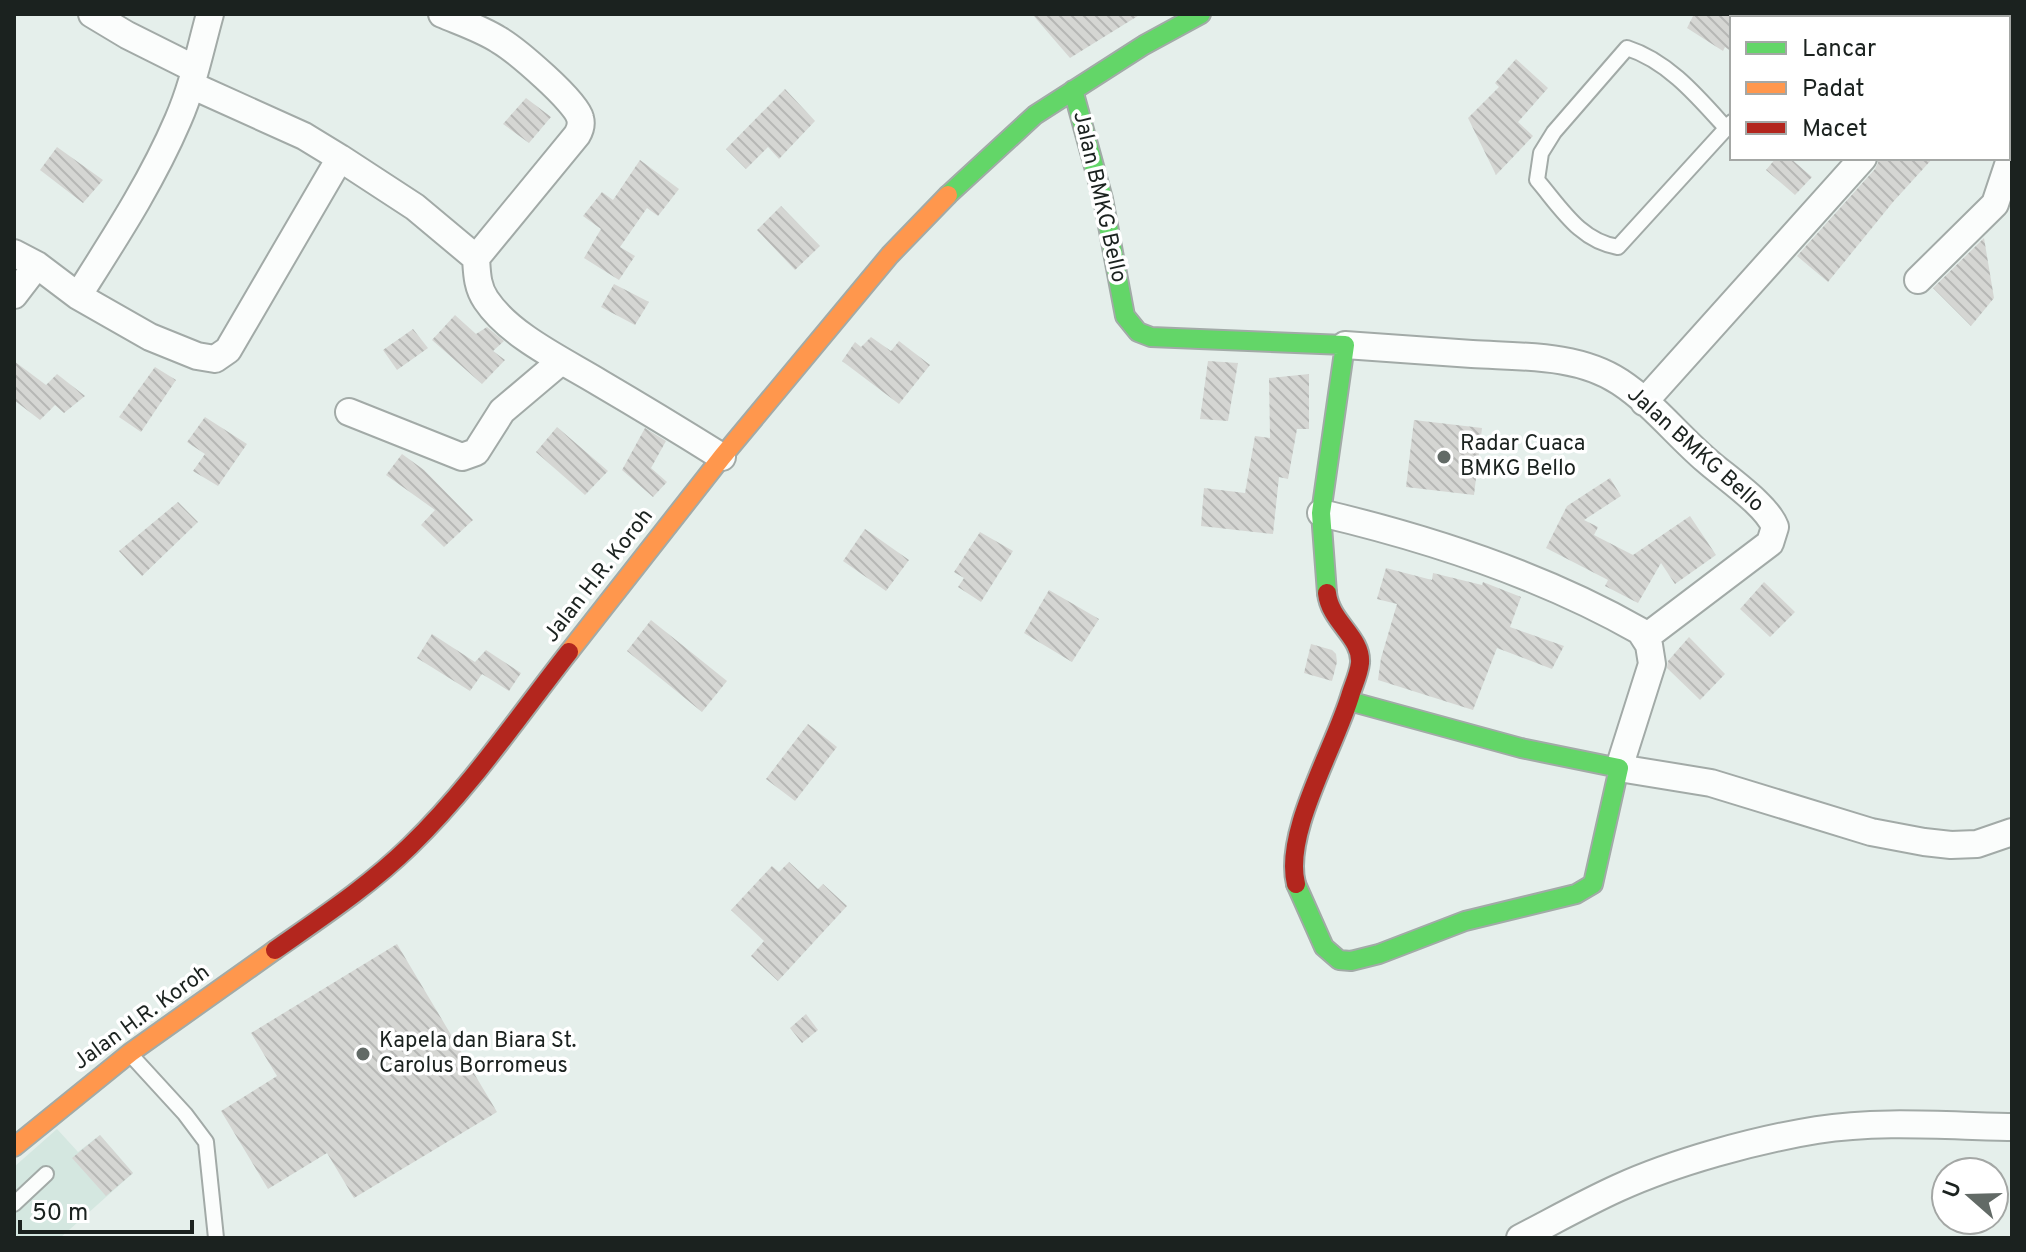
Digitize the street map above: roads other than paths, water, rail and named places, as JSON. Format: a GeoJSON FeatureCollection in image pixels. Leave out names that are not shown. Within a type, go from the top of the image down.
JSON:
{"type":"FeatureCollection","features":[{"type":"Feature","properties":{"kind":"street"},"geometry":{"type":"LineString","coordinates":[[92,14],[193,77],[340,158],[415,207],[476,258]]}},
{"type":"Feature","properties":{"kind":"street"},"geometry":{"type":"LineString","coordinates":[[78,296],[143,193],[178,120],[210,14]]}},
{"type":"Feature","properties":{"kind":"street"},"geometry":{"type":"LineString","coordinates":[[442,14],[485,32],[515,51],[564,97],[577,111],[581,121],[577,135],[476,258],[477,278],[487,303],[560,362],[620,394],[722,457]]}},
{"type":"Feature","properties":{"kind":"street","name":"Jalan H.R. Koroh"},"geometry":{"type":"LineString","coordinates":[[14,1147],[130,1053],[367,885],[412,844],[468,781],[722,457],[890,255],[1024,125],[1144,45],[1201,14]]}},
{"type":"Feature","properties":{"kind":"street","name":"Jalan BMKG Bello"},"geometry":{"type":"LineString","coordinates":[[1073,90],[1103,199],[1125,316],[1138,332],[1151,337],[1345,345],[1576,363],[1619,382],[1760,508],[1775,527],[1770,543],[1646,637]]}},
{"type":"Feature","properties":{"kind":"street"},"geometry":{"type":"LineString","coordinates":[[1918,280],[2004,209],[2012,153]]}},
{"type":"Feature","properties":{"kind":"street"},"geometry":{"type":"LineString","coordinates":[[14,295],[25,259],[78,296],[150,337],[197,356],[215,359],[228,350],[340,158]]}},
{"type":"Feature","properties":{"kind":"street"},"geometry":{"type":"LineString","coordinates":[[1644,402],[1861,160]]}},
{"type":"Feature","properties":{"kind":"street"},"geometry":{"type":"LineString","coordinates":[[1321,513],[1431,544],[1545,583],[1628,624],[1646,637],[1652,664],[1619,768],[1598,870],[1590,888],[1446,926],[1360,960],[1339,960],[1324,947],[1295,882],[1292,862],[1296,837],[1312,789],[1349,701],[1361,657],[1357,645],[1337,621],[1328,602],[1321,513],[1345,345]]}},
{"type":"Feature","properties":{"kind":"street"},"geometry":{"type":"LineString","coordinates":[[349,412],[462,457],[476,452],[502,411],[560,362]]}},
{"type":"Feature","properties":{"kind":"street"},"geometry":{"type":"LineString","coordinates":[[1349,701],[1521,748],[1711,783],[1871,832],[1951,845],[1977,844],[2012,832]]}},
{"type":"Feature","properties":{"kind":"street"},"geometry":{"type":"LineString","coordinates":[[1520,1238],[1620,1187],[1769,1139],[1851,1126],[2012,1127]]}},
{"type":"Feature","properties":{"kind":"lane"},"geometry":{"type":"LineString","coordinates":[[1627,48],[1643,53],[1690,88],[1729,125],[1618,247],[1601,245],[1580,231],[1537,180],[1541,153],[1554,132],[1627,48]]}},
{"type":"Feature","properties":{"kind":"lane"},"geometry":{"type":"LineString","coordinates":[[130,1053],[206,1142],[216,1238]]}},
{"type":"Feature","properties":{"kind":"lane"},"geometry":{"type":"LineString","coordinates":[[14,1204],[46,1174]]}},
{"type":"Feature","properties":{"kind":"place","name":"Radar Cuaca BMKG Bello"},"geometry":{"type":"Point","coordinates":[1444,457]}},
{"type":"Feature","properties":{"kind":"place","name":"Kapela dan Biara St. Carolus Borromeus"},"geometry":{"type":"Point","coordinates":[363,1054]}}]}
